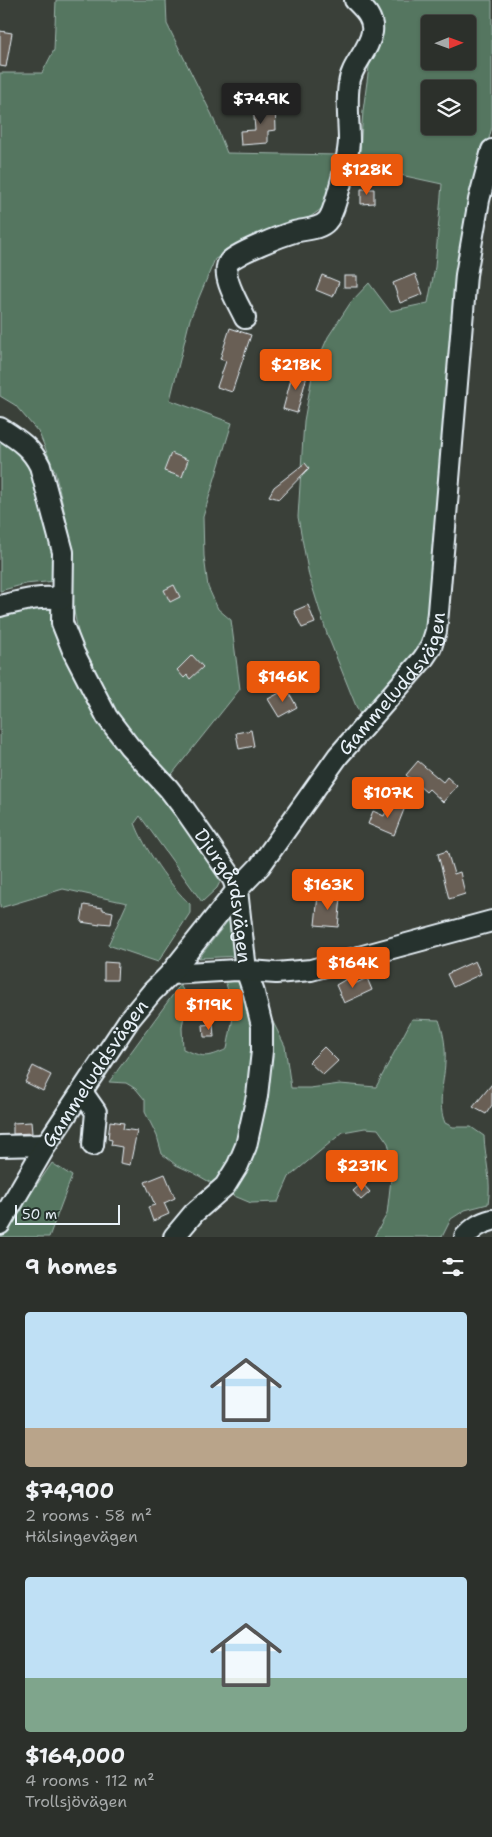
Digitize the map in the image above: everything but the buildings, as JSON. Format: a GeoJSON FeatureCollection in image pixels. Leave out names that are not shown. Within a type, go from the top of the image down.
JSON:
{"type":"FeatureCollection","features":[{"type":"Feature","properties":{"kind":"street"},"geometry":{"type":"LineString","coordinates":[[245,318],[226,275],[226,267],[230,260],[242,253],[294,232],[312,229],[326,222],[334,207],[347,161],[349,142],[347,105],[349,82],[353,70],[369,42],[372,31],[370,17],[355,0]]}},
{"type":"Feature","properties":{"kind":"street","name":"Gammeluddsvägen"},"geometry":{"type":"LineString","coordinates":[[0,1224],[46,1145],[129,1020],[170,974],[237,890],[260,866],[338,756],[415,670],[431,647],[436,631],[438,612],[466,276],[479,200],[492,150]]}},
{"type":"Feature","properties":{"kind":"street","name":"Djurgårdsvägen"},"geometry":{"type":"LineString","coordinates":[[0,428],[22,442],[34,454],[40,466],[62,552],[62,623],[67,637],[107,717],[129,746],[169,789],[185,810],[228,872],[237,890],[246,970],[262,1026],[262,1051],[257,1096],[246,1146],[238,1165],[224,1186],[194,1212],[174,1237]]}},
{"type":"Feature","properties":{"kind":"street"},"geometry":{"type":"LineString","coordinates":[[0,606],[33,598],[48,597],[62,599]]}},
{"type":"Feature","properties":{"kind":"street"},"geometry":{"type":"LineString","coordinates":[[170,974],[246,970],[283,973],[311,970],[492,922]]}},
{"type":"Feature","properties":{"kind":"street"},"geometry":{"type":"LineString","coordinates":[[82,1092],[96,1112],[93,1145]]}},
{"type":"Feature","properties":{"kind":"street"},"geometry":{"type":"LineString","coordinates":[[0,1146],[46,1145]]}},
{"type":"Feature","properties":{"kind":"street"},"geometry":{"type":"LineString","coordinates":[[465,1237],[473,1228],[483,1222],[492,1220]]}},
{"type":"Feature","properties":{"kind":"green space"},"geometry":{"type":"Polygon","coordinates":[[[56,0],[166,0],[167,24],[212,115],[227,153],[339,155],[324,207],[310,217],[215,259],[190,319],[170,400],[232,423],[203,517],[204,556],[208,587],[218,609],[231,620],[240,689],[169,778],[118,724],[82,652],[71,596],[69,531],[55,472],[39,433],[15,405],[0,396],[0,73],[42,73],[54,50],[56,0]]]}},
{"type":"Feature","properties":{"kind":"green space"},"geometry":{"type":"Polygon","coordinates":[[[365,0],[492,0],[492,127],[471,209],[429,630],[413,658],[362,718],[327,634],[309,576],[298,517],[304,421],[313,371],[328,337],[351,302],[369,283],[390,311],[428,303],[435,267],[442,184],[359,166],[363,111],[371,52],[365,0]]]}},
{"type":"Feature","properties":{"kind":"green space"},"geometry":{"type":"Polygon","coordinates":[[[0,435],[26,452],[57,552],[56,581],[25,584],[0,591],[0,435]]]}},
{"type":"Feature","properties":{"kind":"green space"},"geometry":{"type":"Polygon","coordinates":[[[59,604],[58,618],[161,793],[222,878],[217,888],[202,902],[140,816],[135,823],[151,855],[166,877],[190,904],[190,913],[158,962],[108,945],[127,903],[63,889],[0,908],[0,612],[59,604]]]}},
{"type":"Feature","properties":{"kind":"green space"},"geometry":{"type":"Polygon","coordinates":[[[234,913],[240,956],[199,958],[234,913]]]}},
{"type":"Feature","properties":{"kind":"green space"},"geometry":{"type":"Polygon","coordinates":[[[244,978],[265,994],[267,1010],[285,1046],[291,1088],[310,1088],[340,1084],[376,1087],[412,1019],[439,1020],[445,1052],[441,1101],[443,1116],[445,1123],[453,1127],[471,1127],[484,1136],[489,1178],[488,1204],[465,1210],[451,1219],[442,1237],[374,1237],[387,1214],[392,1159],[388,1143],[378,1129],[365,1128],[343,1132],[289,1177],[278,1202],[251,1203],[176,1165],[162,1154],[157,1136],[145,1112],[145,1100],[136,1089],[126,1083],[109,1082],[180,985],[186,1001],[182,1028],[183,1049],[195,1054],[209,1056],[227,1049],[234,1012],[225,980],[244,978]]]}},
{"type":"Feature","properties":{"kind":"green space"},"geometry":{"type":"Polygon","coordinates":[[[52,1163],[72,1176],[49,1237],[1,1237],[52,1163]]]}}]}
